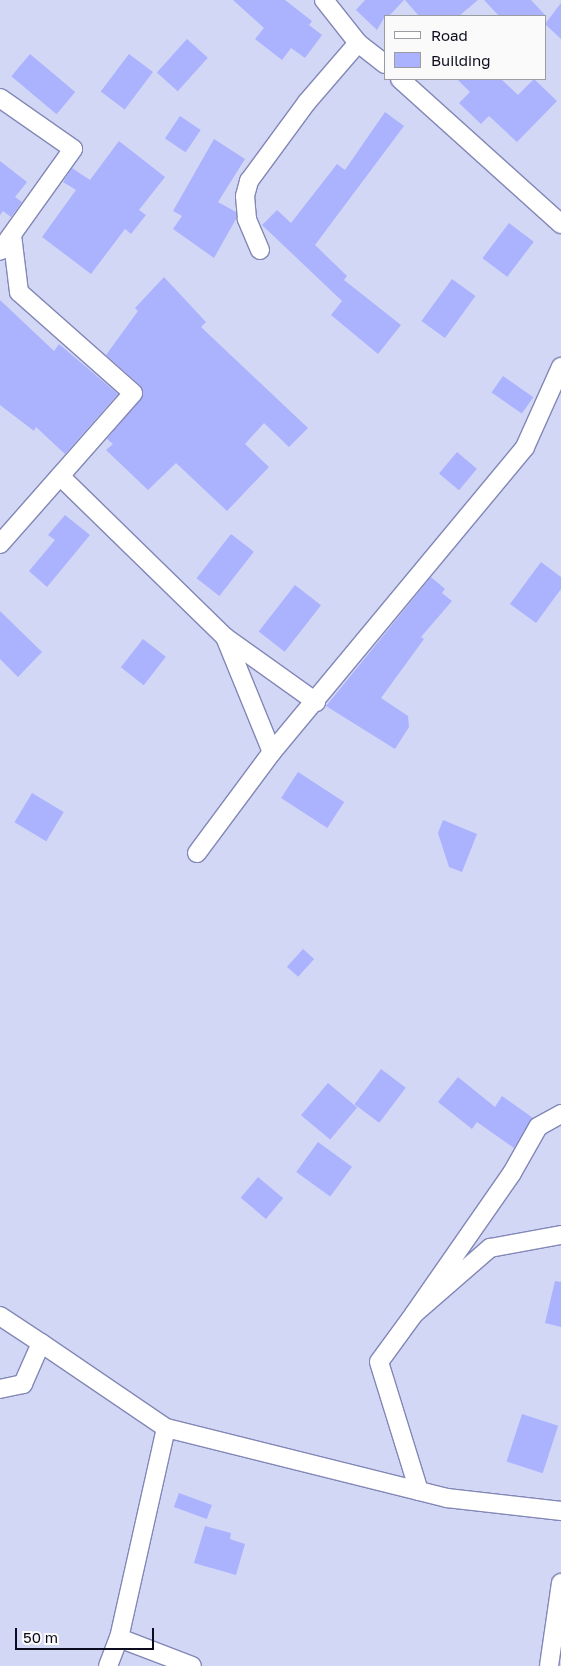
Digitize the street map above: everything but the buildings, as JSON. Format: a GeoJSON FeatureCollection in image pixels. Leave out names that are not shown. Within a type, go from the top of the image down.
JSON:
{"type":"FeatureCollection","features":[{"type":"Feature","properties":{"kind":"street"},"geometry":{"type":"LineString","coordinates":[[324,0],[358,43],[384,63]]}},
{"type":"Feature","properties":{"kind":"street"},"geometry":{"type":"LineString","coordinates":[[260,250],[247,219],[245,196],[249,181],[307,102],[358,43]]}},
{"type":"Feature","properties":{"kind":"street"},"geometry":{"type":"LineString","coordinates":[[401,80],[561,224]]}},
{"type":"Feature","properties":{"kind":"street"},"geometry":{"type":"LineString","coordinates":[[0,98],[74,149],[0,251]]}},
{"type":"Feature","properties":{"kind":"street"},"geometry":{"type":"LineString","coordinates":[[0,544],[133,394],[19,292],[12,235]]}},
{"type":"Feature","properties":{"kind":"street"},"geometry":{"type":"LineString","coordinates":[[197,853],[272,752],[316,702],[427,562],[525,447],[561,367]]}},
{"type":"Feature","properties":{"kind":"street"},"geometry":{"type":"LineString","coordinates":[[60,476],[225,637],[316,702]]}},
{"type":"Feature","properties":{"kind":"street"},"geometry":{"type":"LineString","coordinates":[[225,637],[272,752]]}},
{"type":"Feature","properties":{"kind":"street"},"geometry":{"type":"LineString","coordinates":[[419,1491],[379,1362],[512,1173],[538,1127],[561,1114]]}},
{"type":"Feature","properties":{"kind":"street"},"geometry":{"type":"LineString","coordinates":[[414,1314],[490,1248],[561,1235]]}},
{"type":"Feature","properties":{"kind":"street"},"geometry":{"type":"LineString","coordinates":[[0,1316],[166,1428],[447,1498],[561,1511]]}},
{"type":"Feature","properties":{"kind":"street"},"geometry":{"type":"LineString","coordinates":[[0,1388],[23,1384],[41,1344]]}},
{"type":"Feature","properties":{"kind":"street"},"geometry":{"type":"LineString","coordinates":[[108,1666],[119,1638],[166,1428]]}},
{"type":"Feature","properties":{"kind":"street"},"geometry":{"type":"LineString","coordinates":[[549,1666],[561,1582]]}},
{"type":"Feature","properties":{"kind":"street"},"geometry":{"type":"LineString","coordinates":[[119,1638],[192,1666]]}}]}
